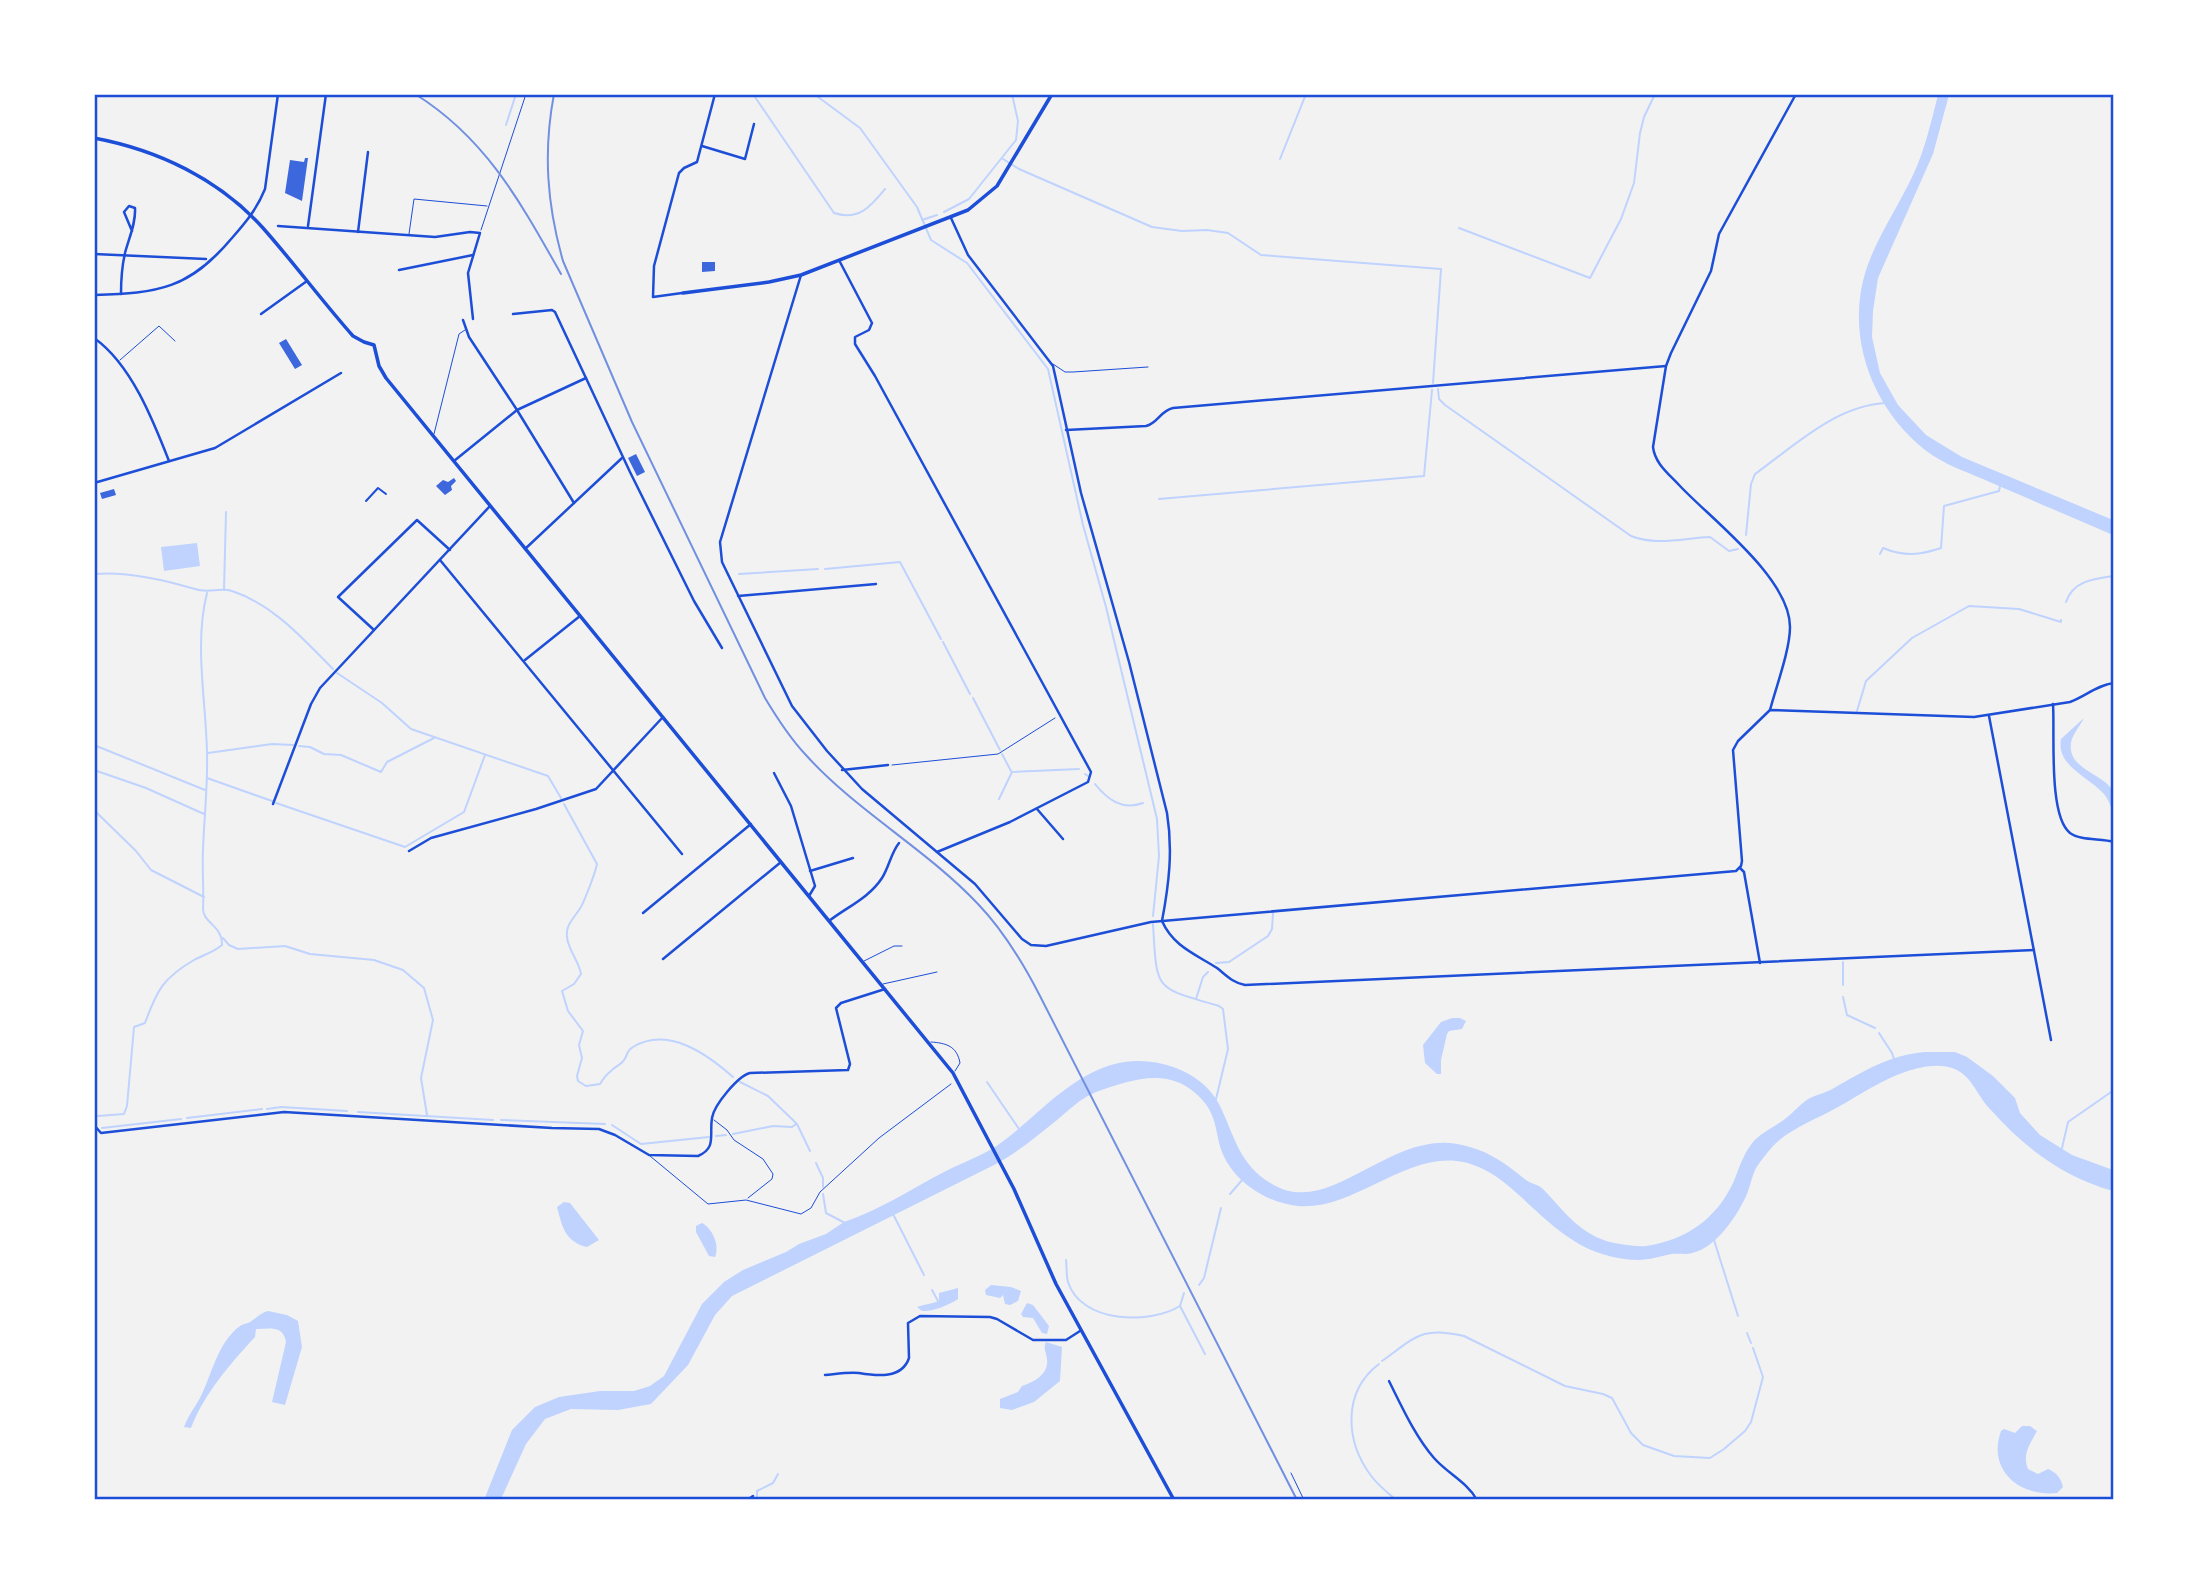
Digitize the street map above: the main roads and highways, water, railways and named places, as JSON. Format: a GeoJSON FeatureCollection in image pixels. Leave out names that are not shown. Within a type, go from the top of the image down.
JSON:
{"type":"FeatureCollection","features":[{"type":"Feature","properties":{"kind":"main road"},"geometry":{"type":"LineString","coordinates":[[683,293],[801,275],[951,218],[983,199],[997,186],[1052,94]]}},
{"type":"Feature","properties":{"kind":"main road"},"geometry":{"type":"LineString","coordinates":[[94,138],[131,146],[180,166],[214,187],[251,216],[353,335],[374,345],[379,366],[386,378],[953,1073],[971,1102],[1014,1189],[1080,1331],[1174,1500]]}},
{"type":"Feature","properties":{"kind":"water"},"geometry":{"type":"Polygon","coordinates":[[[1938,95],[1949,95],[1933,154],[1878,278],[1872,337],[1880,373],[1898,405],[1926,435],[1962,457],[2113,520],[2113,535],[1932,455],[1906,433],[1890,413],[1868,369],[1861,345],[1859,320],[1860,295],[1866,270],[1917,165],[1938,95]]]}},
{"type":"Feature","properties":{"kind":"water"},"geometry":{"type":"Polygon","coordinates":[[[197,543],[200,566],[164,571],[161,547],[197,543]]]}},
{"type":"Feature","properties":{"kind":"water"},"geometry":{"type":"Polygon","coordinates":[[[2084,718],[2074,734],[2071,752],[2081,766],[2109,786],[2114,794],[2113,814],[2104,794],[2068,764],[2061,748],[2061,739],[2084,718]]]}},
{"type":"Feature","properties":{"kind":"water"},"geometry":{"type":"Polygon","coordinates":[[[1452,1018],[1466,1021],[1462,1029],[1449,1031],[1447,1034],[1441,1074],[1437,1074],[1425,1063],[1423,1045],[1441,1022],[1452,1018]]]}},
{"type":"Feature","properties":{"kind":"water"},"geometry":{"type":"Polygon","coordinates":[[[1925,1052],[1955,1052],[1967,1057],[1993,1076],[2015,1098],[2020,1113],[2040,1135],[2072,1155],[2113,1170],[2113,1191],[2060,1169],[2030,1148],[1989,1108],[1959,1071],[1928,1066],[1888,1079],[1795,1129],[1780,1140],[1756,1168],[1747,1194],[1732,1221],[1718,1238],[1701,1250],[1690,1254],[1672,1254],[1642,1260],[1619,1258],[1602,1254],[1573,1240],[1497,1177],[1481,1168],[1457,1161],[1434,1162],[1412,1168],[1344,1198],[1321,1205],[1298,1206],[1275,1201],[1253,1189],[1227,1163],[1215,1122],[1204,1101],[1183,1084],[1146,1078],[1096,1092],[1075,1104],[1027,1144],[996,1164],[732,1296],[715,1315],[688,1365],[651,1404],[618,1410],[571,1409],[545,1419],[526,1444],[501,1499],[484,1500],[512,1430],[535,1407],[559,1397],[600,1391],[634,1391],[650,1386],[664,1376],[702,1304],[724,1282],[743,1270],[826,1234],[844,1222],[882,1206],[992,1149],[1061,1092],[1096,1071],[1115,1064],[1135,1061],[1159,1063],[1183,1071],[1204,1084],[1219,1104],[1239,1148],[1252,1168],[1272,1184],[1294,1192],[1316,1191],[1338,1184],[1407,1150],[1431,1144],[1457,1144],[1494,1157],[1541,1187],[1585,1231],[1607,1241],[1643,1246],[1674,1239],[1709,1217],[1726,1196],[1753,1142],[1807,1100],[1888,1060],[1925,1052]]]}},
{"type":"Feature","properties":{"kind":"water"},"geometry":{"type":"Polygon","coordinates":[[[564,1202],[570,1203],[599,1240],[587,1247],[569,1237],[557,1207],[564,1202]]]}},
{"type":"Feature","properties":{"kind":"water"},"geometry":{"type":"Polygon","coordinates":[[[702,1223],[714,1237],[715,1257],[709,1256],[696,1232],[696,1226],[702,1223]]]}},
{"type":"Feature","properties":{"kind":"water"},"geometry":{"type":"Polygon","coordinates":[[[991,1285],[1021,1291],[1018,1301],[1010,1305],[1005,1304],[1003,1295],[1000,1298],[986,1295],[985,1290],[991,1285]]]}},
{"type":"Feature","properties":{"kind":"water"},"geometry":{"type":"Polygon","coordinates":[[[958,1288],[958,1299],[950,1304],[926,1311],[917,1307],[939,1301],[939,1293],[958,1288]]]}},
{"type":"Feature","properties":{"kind":"water"},"geometry":{"type":"Polygon","coordinates":[[[1027,1303],[1033,1305],[1049,1326],[1047,1334],[1042,1333],[1033,1318],[1023,1317],[1021,1314],[1027,1303]]]}},
{"type":"Feature","properties":{"kind":"water"},"geometry":{"type":"Polygon","coordinates":[[[268,1311],[287,1315],[298,1321],[302,1347],[285,1405],[272,1402],[286,1342],[279,1330],[256,1329],[255,1337],[210,1391],[191,1428],[184,1427],[226,1341],[240,1326],[268,1311]]]}},
{"type":"Feature","properties":{"kind":"water"},"geometry":{"type":"Polygon","coordinates":[[[1046,1342],[1062,1347],[1060,1381],[1034,1402],[1012,1410],[1000,1408],[1000,1399],[1018,1392],[1022,1386],[1036,1380],[1046,1369],[1046,1342]]]}},
{"type":"Feature","properties":{"kind":"water"},"geometry":{"type":"Polygon","coordinates":[[[2022,1426],[2030,1426],[2037,1431],[2026,1454],[2028,1469],[2038,1474],[2048,1469],[2056,1474],[2063,1487],[2057,1493],[2030,1490],[2010,1478],[2003,1469],[1998,1458],[2001,1431],[2004,1429],[2015,1433],[2022,1426]]]}},
{"type":"Feature","properties":{"kind":"waterway"},"geometry":{"type":"LineString","coordinates":[[506,125],[516,94]]}},
{"type":"Feature","properties":{"kind":"waterway"},"geometry":{"type":"LineString","coordinates":[[753,94],[834,213],[851,215],[864,210],[885,189]]}},
{"type":"Feature","properties":{"kind":"waterway"},"geometry":{"type":"LineString","coordinates":[[814,94],[860,128],[917,207],[931,240],[967,263],[1048,369],[1083,525],[1106,607],[1157,819],[1159,856],[1153,916]]}},
{"type":"Feature","properties":{"kind":"waterway"},"geometry":{"type":"LineString","coordinates":[[944,212],[969,199],[1016,140],[1018,121],[1012,94]]}},
{"type":"Feature","properties":{"kind":"waterway"},"geometry":{"type":"LineString","coordinates":[[1280,159],[1306,94]]}},
{"type":"Feature","properties":{"kind":"waterway"},"geometry":{"type":"LineString","coordinates":[[1459,228],[1590,278],[1621,219],[1634,183],[1640,133],[1655,94]]}},
{"type":"Feature","properties":{"kind":"waterway"},"geometry":{"type":"LineString","coordinates":[[1003,159],[1019,169],[1152,227],[1228,233],[1261,255],[1441,269],[1433,383]]}},
{"type":"Feature","properties":{"kind":"waterway"},"geometry":{"type":"LineString","coordinates":[[922,220],[937,215]]}},
{"type":"Feature","properties":{"kind":"waterway"},"geometry":{"type":"LineString","coordinates":[[1438,389],[1439,399],[1445,405],[1631,536],[1650,541],[1710,537],[1729,551],[1738,549]]}},
{"type":"Feature","properties":{"kind":"waterway"},"geometry":{"type":"LineString","coordinates":[[1159,499],[1424,476],[1432,390]]}},
{"type":"Feature","properties":{"kind":"waterway"},"geometry":{"type":"LineString","coordinates":[[1746,535],[1751,484],[1755,474],[1832,419],[1849,411],[1885,403]]}},
{"type":"Feature","properties":{"kind":"waterway"},"geometry":{"type":"LineString","coordinates":[[1880,554],[1883,548],[1912,554],[1941,548],[1944,506],[1999,491],[2000,486]]}},
{"type":"Feature","properties":{"kind":"waterway"},"geometry":{"type":"LineString","coordinates":[[224,590],[226,512]]}},
{"type":"Feature","properties":{"kind":"waterway"},"geometry":{"type":"LineString","coordinates":[[825,569],[900,562],[941,639]]}},
{"type":"Feature","properties":{"kind":"waterway"},"geometry":{"type":"LineString","coordinates":[[739,574],[818,569]]}},
{"type":"Feature","properties":{"kind":"waterway"},"geometry":{"type":"LineString","coordinates":[[94,574],[132,575],[200,590],[232,591],[275,614],[333,669]]}},
{"type":"Feature","properties":{"kind":"waterway"},"geometry":{"type":"LineString","coordinates":[[2066,602],[2079,585],[2114,576]]}},
{"type":"Feature","properties":{"kind":"waterway"},"geometry":{"type":"LineString","coordinates":[[98,1116],[124,1114],[134,1027],[145,1023],[162,986],[183,967],[222,945],[219,933],[206,918],[203,909],[207,765],[201,632],[207,593]]}},
{"type":"Feature","properties":{"kind":"waterway"},"geometry":{"type":"LineString","coordinates":[[1857,711],[1866,681],[1912,638],[1969,606],[2019,609],[2061,620]]}},
{"type":"Feature","properties":{"kind":"waterway"},"geometry":{"type":"LineString","coordinates":[[943,642],[970,694]]}},
{"type":"Feature","properties":{"kind":"waterway"},"geometry":{"type":"LineString","coordinates":[[337,673],[382,703],[411,729],[548,776],[561,798]]}},
{"type":"Feature","properties":{"kind":"waterway"},"geometry":{"type":"LineString","coordinates":[[973,698],[1000,750]]}},
{"type":"Feature","properties":{"kind":"waterway"},"geometry":{"type":"LineString","coordinates":[[299,746],[310,747],[324,754],[341,755],[381,772],[387,762],[434,738]]}},
{"type":"Feature","properties":{"kind":"waterway"},"geometry":{"type":"LineString","coordinates":[[208,753],[272,744],[293,745]]}},
{"type":"Feature","properties":{"kind":"waterway"},"geometry":{"type":"LineString","coordinates":[[94,745],[205,790]]}},
{"type":"Feature","properties":{"kind":"waterway"},"geometry":{"type":"LineString","coordinates":[[1002,754],[1011,771]]}},
{"type":"Feature","properties":{"kind":"waterway"},"geometry":{"type":"LineString","coordinates":[[276,803],[405,847],[464,812],[485,755]]}},
{"type":"Feature","properties":{"kind":"waterway"},"geometry":{"type":"LineString","coordinates":[[999,799],[1012,772],[1079,769]]}},
{"type":"Feature","properties":{"kind":"waterway"},"geometry":{"type":"LineString","coordinates":[[94,770],[146,788],[204,814]]}},
{"type":"Feature","properties":{"kind":"waterway"},"geometry":{"type":"LineString","coordinates":[[207,778],[272,801]]}},
{"type":"Feature","properties":{"kind":"waterway"},"geometry":{"type":"LineString","coordinates":[[1095,784],[1116,802],[1128,806],[1143,803]]}},
{"type":"Feature","properties":{"kind":"waterway"},"geometry":{"type":"LineString","coordinates":[[564,804],[597,864],[583,903],[567,933],[569,946],[581,974],[574,984],[562,991],[568,1011],[583,1031],[579,1045],[582,1058],[578,1081],[586,1086],[600,1084],[623,1062],[631,1049],[646,1041],[660,1040],[673,1041],[699,1052],[733,1077]]}},
{"type":"Feature","properties":{"kind":"waterway"},"geometry":{"type":"LineString","coordinates":[[94,810],[136,851],[151,870],[204,897]]}},
{"type":"Feature","properties":{"kind":"waterway"},"geometry":{"type":"LineString","coordinates":[[1216,963],[1229,962],[1268,936],[1272,929],[1273,913]]}},
{"type":"Feature","properties":{"kind":"waterway"},"geometry":{"type":"LineString","coordinates":[[1153,924],[1156,963],[1163,983],[1182,995],[1223,1009],[1228,1049],[1216,1099]]}},
{"type":"Feature","properties":{"kind":"waterway"},"geometry":{"type":"LineString","coordinates":[[223,938],[238,949],[285,946],[310,954],[374,960],[403,970],[424,988],[433,1020],[421,1078],[427,1115]]}},
{"type":"Feature","properties":{"kind":"waterway"},"geometry":{"type":"LineString","coordinates":[[1843,962],[1843,985]]}},
{"type":"Feature","properties":{"kind":"waterway"},"geometry":{"type":"LineString","coordinates":[[1196,999],[1203,977],[1208,972]]}},
{"type":"Feature","properties":{"kind":"waterway"},"geometry":{"type":"LineString","coordinates":[[1843,997],[1847,1015],[1875,1028]]}},
{"type":"Feature","properties":{"kind":"waterway"},"geometry":{"type":"LineString","coordinates":[[1879,1033],[1894,1059]]}},
{"type":"Feature","properties":{"kind":"waterway"},"geometry":{"type":"LineString","coordinates":[[740,1082],[768,1096],[797,1124],[810,1151]]}},
{"type":"Feature","properties":{"kind":"waterway"},"geometry":{"type":"LineString","coordinates":[[987,1082],[1019,1129]]}},
{"type":"Feature","properties":{"kind":"waterway"},"geometry":{"type":"LineString","coordinates":[[2062,1148],[2068,1122],[2114,1090]]}},
{"type":"Feature","properties":{"kind":"waterway"},"geometry":{"type":"LineString","coordinates":[[267,1109],[281,1107],[347,1111]]}},
{"type":"Feature","properties":{"kind":"waterway"},"geometry":{"type":"LineString","coordinates":[[187,1118],[262,1109]]}},
{"type":"Feature","properties":{"kind":"waterway"},"geometry":{"type":"LineString","coordinates":[[358,1112],[493,1120]]}},
{"type":"Feature","properties":{"kind":"waterway"},"geometry":{"type":"LineString","coordinates":[[102,1128],[181,1119]]}},
{"type":"Feature","properties":{"kind":"waterway"},"geometry":{"type":"LineString","coordinates":[[501,1120],[605,1124]]}},
{"type":"Feature","properties":{"kind":"waterway"},"geometry":{"type":"LineString","coordinates":[[733,1134],[773,1126],[792,1127],[796,1124]]}},
{"type":"Feature","properties":{"kind":"waterway"},"geometry":{"type":"LineString","coordinates":[[612,1125],[641,1144],[709,1137]]}},
{"type":"Feature","properties":{"kind":"waterway"},"geometry":{"type":"LineString","coordinates":[[716,1136],[726,1135]]}},
{"type":"Feature","properties":{"kind":"waterway"},"geometry":{"type":"LineString","coordinates":[[816,1163],[823,1178],[823,1187]]}},
{"type":"Feature","properties":{"kind":"waterway"},"geometry":{"type":"LineString","coordinates":[[1230,1194],[1243,1179]]}},
{"type":"Feature","properties":{"kind":"waterway"},"geometry":{"type":"LineString","coordinates":[[823,1194],[826,1213],[845,1223]]}},
{"type":"Feature","properties":{"kind":"waterway"},"geometry":{"type":"LineString","coordinates":[[1199,1285],[1204,1278],[1221,1208]]}},
{"type":"Feature","properties":{"kind":"waterway"},"geometry":{"type":"LineString","coordinates":[[893,1214],[924,1275]]}},
{"type":"Feature","properties":{"kind":"waterway"},"geometry":{"type":"LineString","coordinates":[[1714,1240],[1738,1316]]}},
{"type":"Feature","properties":{"kind":"waterway"},"geometry":{"type":"LineString","coordinates":[[1066,1260],[1068,1282],[1075,1296],[1101,1313],[1134,1318],[1167,1312],[1180,1306]]}},
{"type":"Feature","properties":{"kind":"waterway"},"geometry":{"type":"LineString","coordinates":[[932,1290],[938,1301]]}},
{"type":"Feature","properties":{"kind":"waterway"},"geometry":{"type":"LineString","coordinates":[[1184,1293],[1180,1306],[1205,1354]]}},
{"type":"Feature","properties":{"kind":"waterway"},"geometry":{"type":"LineString","coordinates":[[1382,1361],[1412,1340],[1428,1333],[1464,1336],[1565,1386],[1612,1398],[1631,1433],[1643,1445],[1674,1456],[1710,1458],[1745,1431],[1751,1422],[1763,1377],[1753,1348]]}},
{"type":"Feature","properties":{"kind":"waterway"},"geometry":{"type":"LineString","coordinates":[[1747,1333],[1751,1343]]}},
{"type":"Feature","properties":{"kind":"waterway"},"geometry":{"type":"LineString","coordinates":[[1379,1364],[1367,1375],[1358,1389],[1353,1403],[1353,1433],[1356,1449],[1363,1463],[1374,1480],[1396,1500]]}},
{"type":"Feature","properties":{"kind":"waterway"},"geometry":{"type":"LineString","coordinates":[[757,1500],[757,1491],[773,1483],[778,1474]]}},
{"type":"Feature","properties":{"kind":"railway"},"geometry":{"type":"LineString","coordinates":[[415,94],[440,111],[462,131],[500,174],[561,274]]}},
{"type":"Feature","properties":{"kind":"railway"},"geometry":{"type":"LineString","coordinates":[[554,94],[548,178],[553,219],[563,261],[632,422],[765,698],[794,741],[825,775],[957,884],[987,914],[1012,948],[1040,996],[1297,1500]]}}]}
